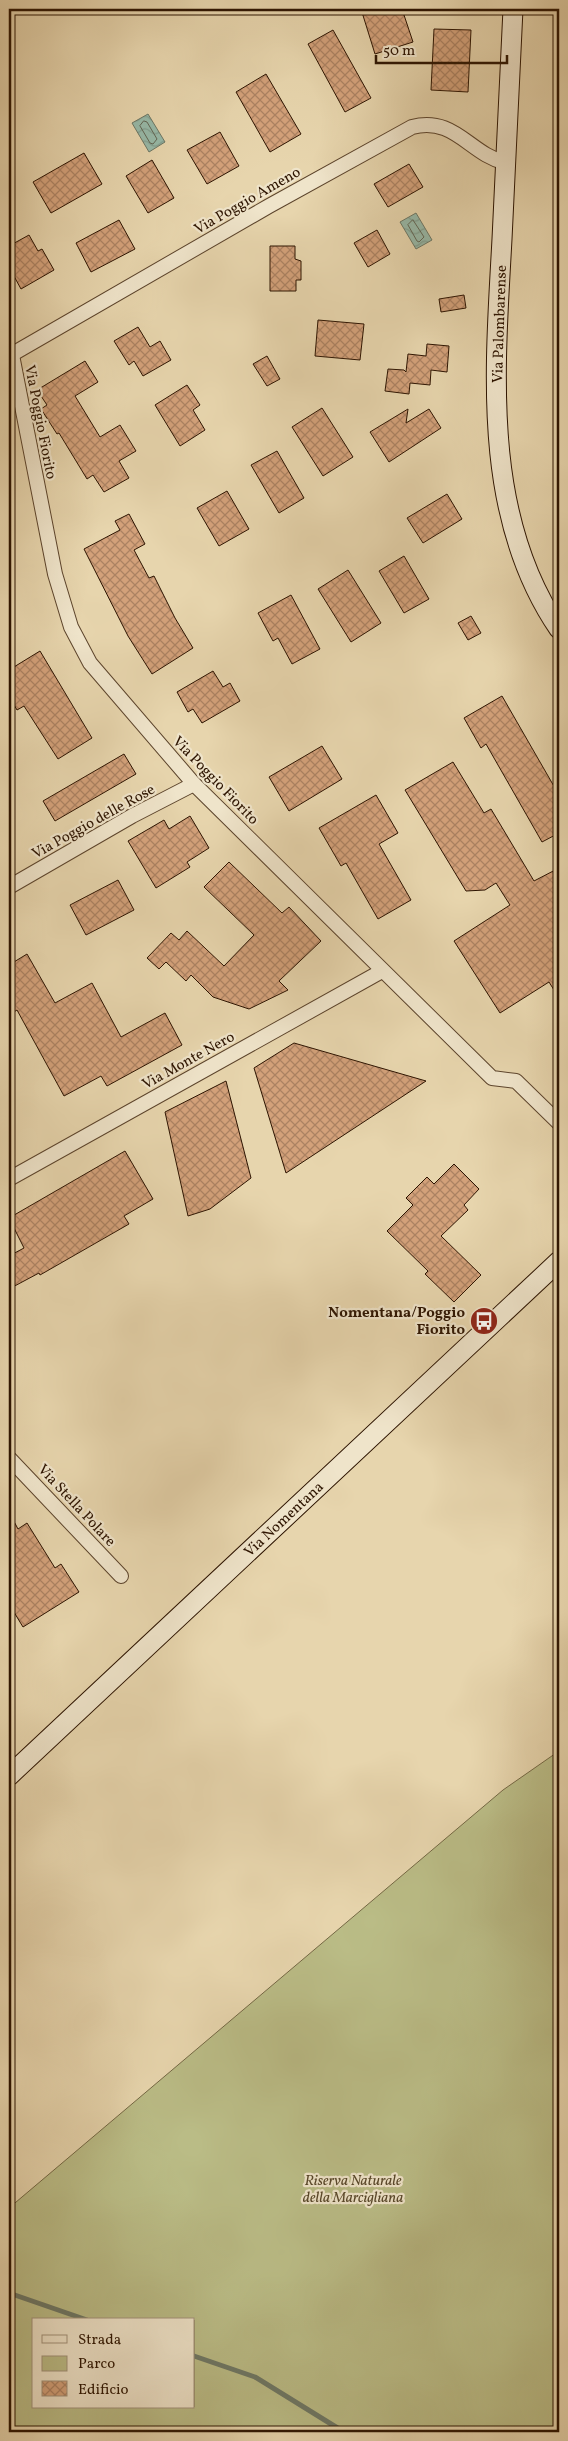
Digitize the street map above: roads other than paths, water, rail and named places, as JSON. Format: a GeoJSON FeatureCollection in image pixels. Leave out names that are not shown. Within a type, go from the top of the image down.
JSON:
{"type":"FeatureCollection","features":[{"type":"Feature","properties":{"kind":"street","name":"Via Palombarense"},"geometry":{"type":"LineString","coordinates":[[513,9],[497,336],[501,457],[506,499],[517,540],[537,591],[559,628]]}},
{"type":"Feature","properties":{"kind":"street","name":"Via Poggio Ameno"},"geometry":{"type":"LineString","coordinates":[[10,355],[268,206],[412,128],[430,124],[446,128],[492,159],[506,163]]}},
{"type":"Feature","properties":{"kind":"street","name":"Via Poggio Fiorito"},"geometry":{"type":"LineString","coordinates":[[10,355],[55,574],[74,633],[82,652],[97,674],[194,784],[492,1078],[516,1081],[559,1123]]}},
{"type":"Feature","properties":{"kind":"street","name":"Via Poggio delle Rose"},"geometry":{"type":"LineString","coordinates":[[9,887],[132,816],[194,784]]}},
{"type":"Feature","properties":{"kind":"street","name":"Via Monte Nero"},"geometry":{"type":"LineString","coordinates":[[9,1179],[382,971]]}},
{"type":"Feature","properties":{"kind":"street","name":"Via Nomentana"},"geometry":{"type":"LineString","coordinates":[[9,1776],[559,1261]]}},
{"type":"Feature","properties":{"kind":"street","name":"Via Stella Polare"},"geometry":{"type":"LineString","coordinates":[[9,1458],[121,1576]]}},
{"type":"Feature","properties":{"kind":"water"},"geometry":{"type":"Polygon","coordinates":[[[148,114],[165,142],[149,152],[132,123],[148,114]]]}},
{"type":"Feature","properties":{"kind":"water"},"geometry":{"type":"Polygon","coordinates":[[[416,213],[432,240],[416,249],[400,222],[416,213]]]}},
{"type":"Feature","properties":{"kind":"waterway"},"geometry":{"type":"LineString","coordinates":[[9,2293],[81,2318]]}},
{"type":"Feature","properties":{"kind":"waterway"},"geometry":{"type":"LineString","coordinates":[[195,2356],[255,2377],[344,2432]]}},
{"type":"Feature","properties":{"kind":"place","name":"Nomentana/Poggio Fiorito"},"geometry":{"type":"Point","coordinates":[484,1321]}},
{"type":"Feature","properties":{"kind":"park label","name":"Riserva Naturale della Marcigliana"},"geometry":{"type":"Point","coordinates":[353,2188]}}]}
